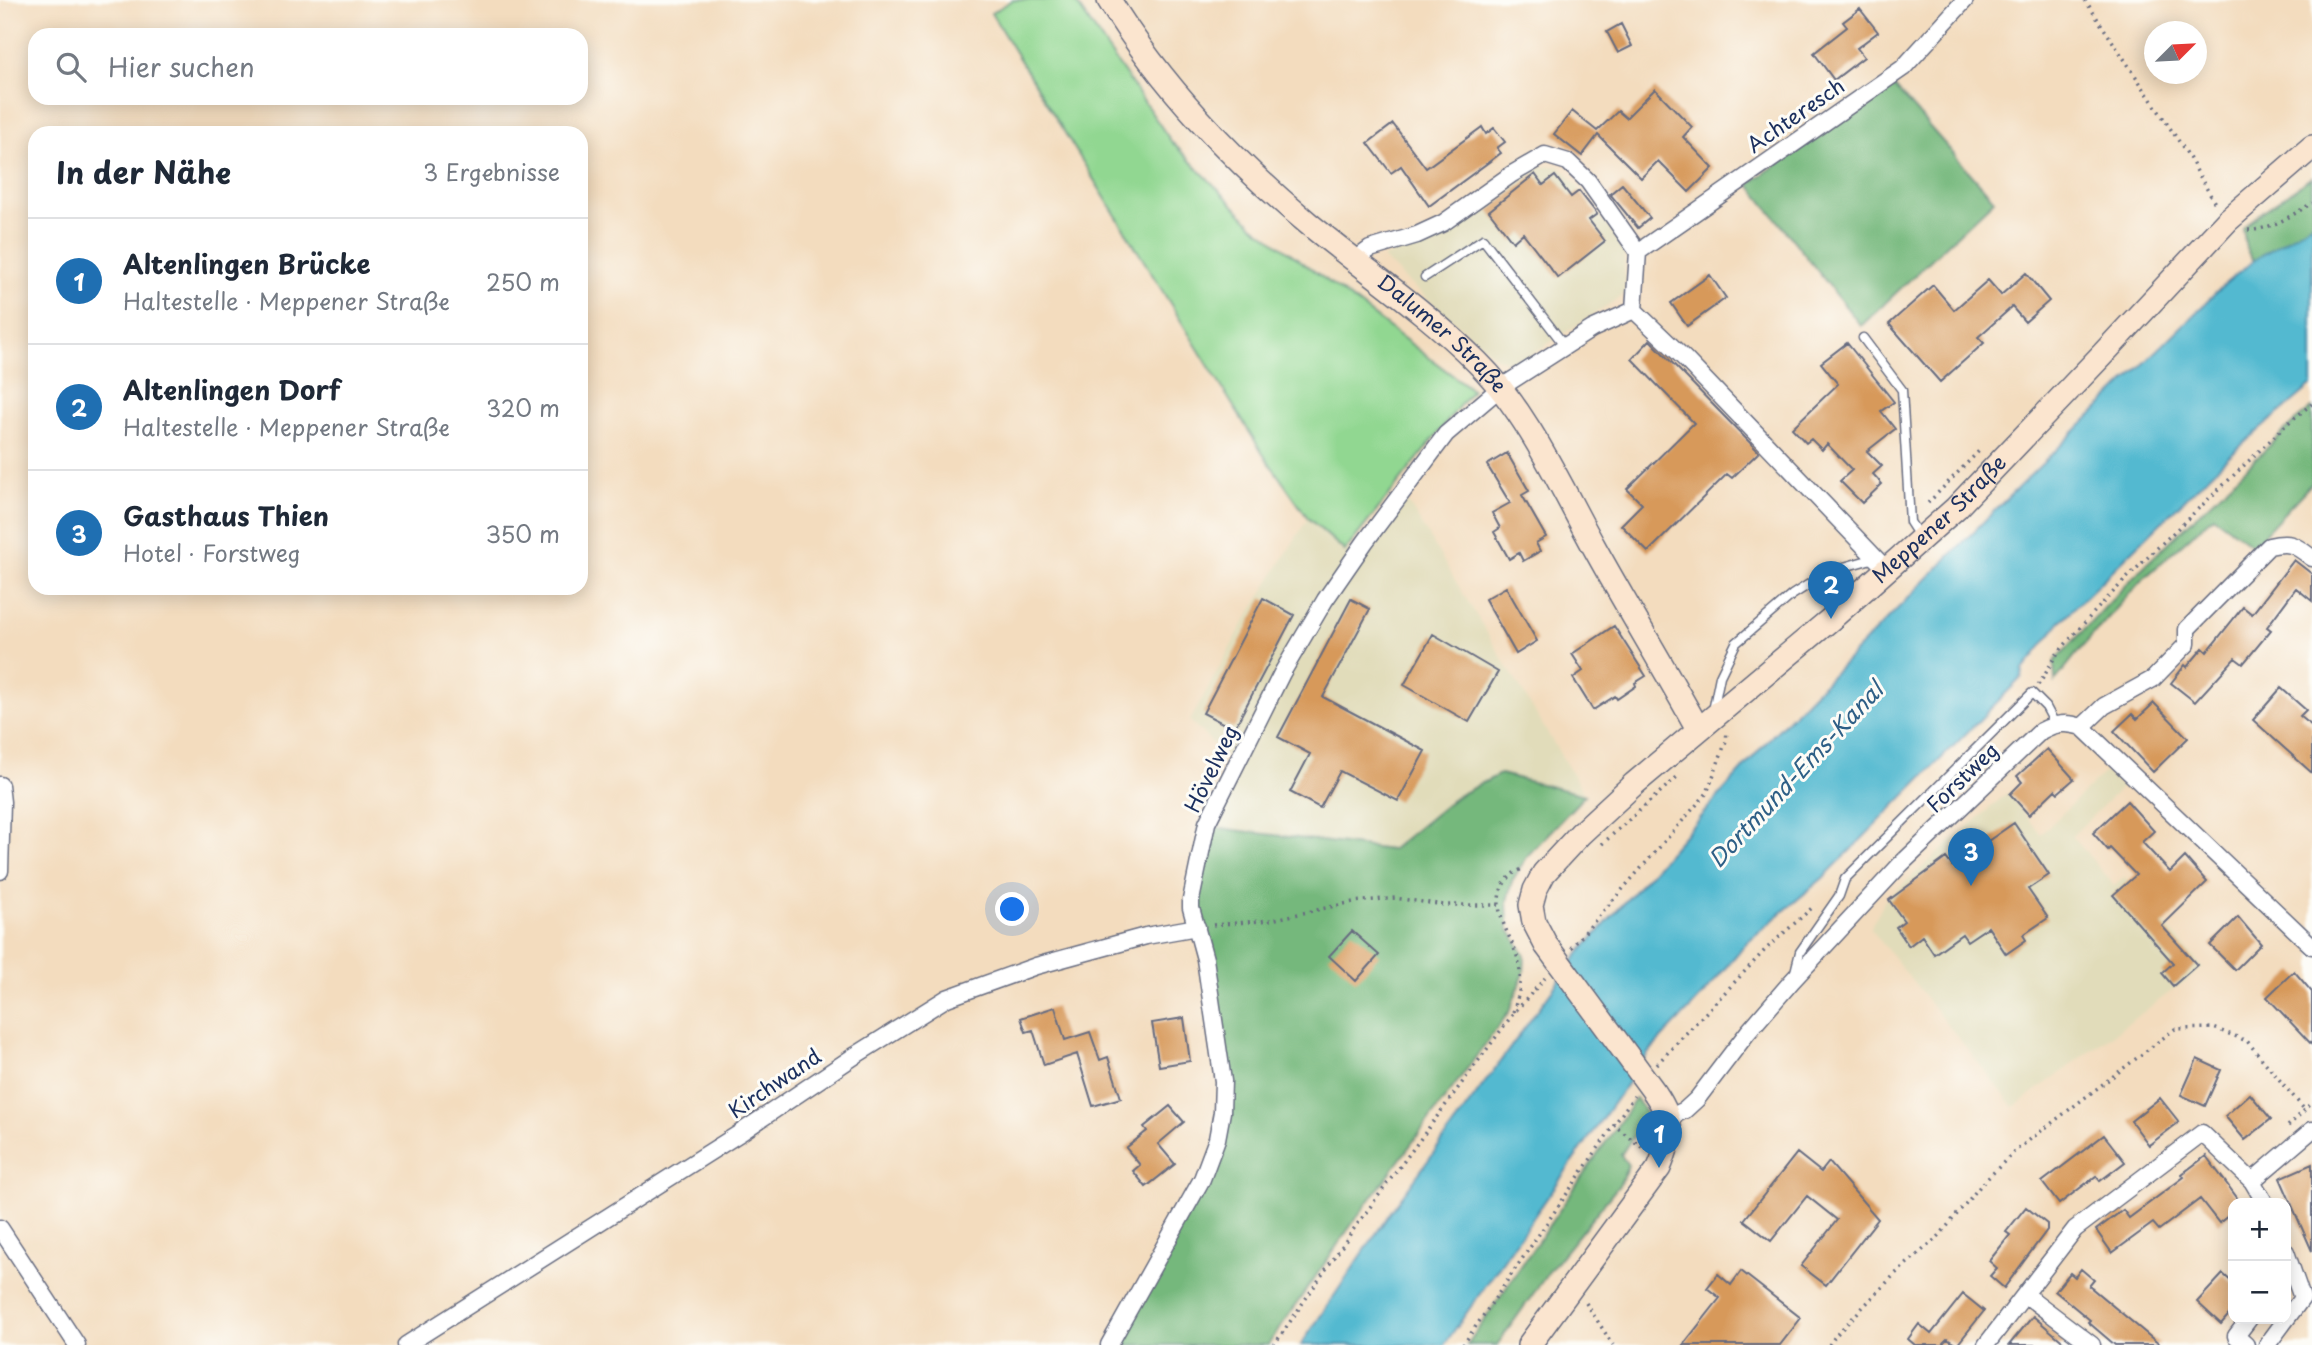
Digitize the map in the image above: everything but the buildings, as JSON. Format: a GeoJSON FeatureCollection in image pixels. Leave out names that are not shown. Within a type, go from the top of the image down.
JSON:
{"type":"FeatureCollection","features":[{"type":"Feature","properties":{"kind":"main road","name":"Dalumer Straße"},"geometry":{"type":"LineString","coordinates":[[1110,0],[1152,63],[1258,180],[1308,224],[1445,333],[1478,363],[1500,388],[1713,717]]}},
{"type":"Feature","properties":{"kind":"main road","name":"Meppener Straße"},"geometry":{"type":"LineString","coordinates":[[1668,1118],[1655,1093],[1534,922],[1531,905],[1544,873],[1580,834],[1713,717],[1915,530],[1965,499],[2101,356],[2222,208],[2312,147]]}},
{"type":"Feature","properties":{"kind":"main road"},"geometry":{"type":"LineString","coordinates":[[1529,1345],[1659,1168],[1670,1133],[1668,1118]]}},
{"type":"Feature","properties":{"kind":"street","name":"Achteresch"},"geometry":{"type":"LineString","coordinates":[[1638,252],[1903,68],[1965,0]]}},
{"type":"Feature","properties":{"kind":"street"},"geometry":{"type":"LineString","coordinates":[[1355,260],[1370,250],[1417,235],[1443,223],[1512,174],[1545,155],[1568,162],[1588,181],[1638,252],[1634,310],[1685,359],[1881,564]]}},
{"type":"Feature","properties":{"kind":"street","name":"Hövelweg"},"geometry":{"type":"LineString","coordinates":[[1109,1345],[1202,1179],[1217,1139],[1222,1112],[1223,1081],[1205,958],[1191,900],[1207,823],[1282,673],[1325,600],[1364,542],[1446,434],[1500,388],[1592,330],[1634,310]]}},
{"type":"Feature","properties":{"kind":"street"},"geometry":{"type":"LineString","coordinates":[[2082,727],[2104,706],[2153,679],[2187,644],[2187,629],[2269,546],[2282,543],[2295,545],[2312,558]]}},
{"type":"Feature","properties":{"kind":"street"},"geometry":{"type":"LineString","coordinates":[[2054,724],[2069,723],[2082,727],[2312,946]]}},
{"type":"Feature","properties":{"kind":"street","name":"Forstweg"},"geometry":{"type":"LineString","coordinates":[[1668,1118],[1698,1100],[1748,1032],[1901,864],[2041,731],[2054,724]]}},
{"type":"Feature","properties":{"kind":"street"},"geometry":{"type":"LineString","coordinates":[[0,785],[0,871]]}},
{"type":"Feature","properties":{"kind":"street","name":"Kirchwand"},"geometry":{"type":"LineString","coordinates":[[406,1345],[947,998],[1036,966],[1146,936],[1197,927]]}},
{"type":"Feature","properties":{"kind":"street"},"geometry":{"type":"LineString","coordinates":[[2252,1181],[2312,1130]]}},
{"type":"Feature","properties":{"kind":"street"},"geometry":{"type":"LineString","coordinates":[[1986,1345],[2075,1228],[2202,1133],[2252,1181],[2262,1198]]}},
{"type":"Feature","properties":{"kind":"street"},"geometry":{"type":"LineString","coordinates":[[0,1228],[77,1345]]}},
{"type":"Feature","properties":{"kind":"street"},"geometry":{"type":"LineString","coordinates":[[2291,1272],[2302,1298],[2291,1313]]}},
{"type":"Feature","properties":{"kind":"street"},"geometry":{"type":"LineString","coordinates":[[2026,1295],[2092,1345]]}},
{"type":"Feature","properties":{"kind":"street"},"geometry":{"type":"LineString","coordinates":[[2245,1324],[2236,1336],[2246,1345]]}},
{"type":"Feature","properties":{"kind":"street"},"geometry":{"type":"LineString","coordinates":[[2267,1345],[2283,1324]]}},
{"type":"Feature","properties":{"kind":"lane"},"geometry":{"type":"LineString","coordinates":[[1425,277],[1483,239],[1565,346]]}},
{"type":"Feature","properties":{"kind":"lane"},"geometry":{"type":"LineString","coordinates":[[1863,338],[1902,390],[1915,530]]}},
{"type":"Feature","properties":{"kind":"lane"},"geometry":{"type":"LineString","coordinates":[[1713,717],[1720,676],[1736,643],[1792,595],[1830,571],[1881,564]]}},
{"type":"Feature","properties":{"kind":"lane"},"geometry":{"type":"LineString","coordinates":[[1792,981],[1800,952],[1839,896],[1845,879],[2032,693],[2046,707],[2054,724]]}},
{"type":"Feature","properties":{"kind":"path"},"geometry":{"type":"LineString","coordinates":[[2085,0],[2222,208],[2241,230],[2255,230],[2288,217],[2312,203]]}},
{"type":"Feature","properties":{"kind":"path"},"geometry":{"type":"LineString","coordinates":[[2032,693],[2047,674],[2055,656],[2130,576],[2312,404]]}},
{"type":"Feature","properties":{"kind":"path"},"geometry":{"type":"LineString","coordinates":[[1915,530],[1988,443]]}},
{"type":"Feature","properties":{"kind":"path"},"geometry":{"type":"LineString","coordinates":[[1556,950],[1707,793],[1726,741],[1713,717]]}},
{"type":"Feature","properties":{"kind":"path"},"geometry":{"type":"LineString","coordinates":[[1513,1014],[1521,987],[1519,962],[1499,905],[1501,889],[1513,872],[1525,869],[1520,876]]}},
{"type":"Feature","properties":{"kind":"path"},"geometry":{"type":"LineString","coordinates":[[1197,927],[1271,920],[1353,902],[1395,898],[1444,905],[1499,905]]}},
{"type":"Feature","properties":{"kind":"path"},"geometry":{"type":"LineString","coordinates":[[1509,939],[1518,941]]}},
{"type":"Feature","properties":{"kind":"path"},"geometry":{"type":"LineString","coordinates":[[1274,1345],[1353,1230],[1513,1014],[1548,974]]}},
{"type":"Feature","properties":{"kind":"path"},"geometry":{"type":"LineString","coordinates":[[1829,1345],[1895,1274],[1939,1236],[1981,1185],[2015,1151],[2175,1029],[2214,1028],[2247,1041],[2304,1109]]}},
{"type":"Feature","properties":{"kind":"path"},"geometry":{"type":"LineString","coordinates":[[1613,1124],[1649,1152]]}},
{"type":"Feature","properties":{"kind":"path"},"geometry":{"type":"LineString","coordinates":[[1572,1286],[1613,1345]]}},
{"type":"Feature","properties":{"kind":"shaded area"},"geometry":{"type":"Polygon","coordinates":[[[1558,166],[1568,174],[1624,251],[1625,292],[1517,364],[1497,358],[1383,258],[1437,236],[1541,167],[1558,166]]]}},
{"type":"Feature","properties":{"kind":"shaded area"},"geometry":{"type":"Polygon","coordinates":[[[1406,499],[1585,795],[1500,774],[1457,796],[1391,850],[1212,827],[1237,767],[1190,721],[1242,626],[1308,518],[1345,551],[1371,549],[1406,499]]]}},
{"type":"Feature","properties":{"kind":"shaded area"},"geometry":{"type":"Polygon","coordinates":[[[2105,772],[2122,787],[2072,836],[2114,885],[2124,877],[2203,968],[2014,1107],[1870,928],[1885,900],[2007,793],[2041,834],[2105,772]]]}},
{"type":"Feature","properties":{"kind":"green space"},"geometry":{"type":"Polygon","coordinates":[[[1013,0],[1074,0],[1171,141],[1253,225],[1472,390],[1345,551],[1308,518],[1263,454],[991,13],[1013,0]]]}},
{"type":"Feature","properties":{"kind":"green space"},"geometry":{"type":"Polygon","coordinates":[[[1892,84],[1994,200],[1861,326],[1749,184],[1892,84]]]}},
{"type":"Feature","properties":{"kind":"green space"},"geometry":{"type":"Polygon","coordinates":[[[2312,177],[2312,223],[2253,261],[2246,249],[2243,228],[2312,177]]]}},
{"type":"Feature","properties":{"kind":"green space"},"geometry":{"type":"Polygon","coordinates":[[[2312,408],[2312,483],[2253,546],[2213,516],[2139,583],[2055,681],[2054,662],[2134,576],[2312,408]]]}},
{"type":"Feature","properties":{"kind":"green space"},"geometry":{"type":"Polygon","coordinates":[[[1500,774],[1585,795],[1529,854],[1512,881],[1507,901],[1508,928],[1525,955],[1524,973],[1509,1012],[1350,1227],[1268,1345],[1110,1345],[1203,1180],[1226,1114],[1195,908],[1212,827],[1391,850],[1457,796],[1500,774]]]}},
{"type":"Feature","properties":{"kind":"green space"},"geometry":{"type":"Polygon","coordinates":[[[1636,1098],[1647,1115],[1621,1155],[1628,1165],[1620,1184],[1550,1270],[1497,1345],[1467,1345],[1636,1098]]]}},
{"type":"Feature","properties":{"kind":"water","name":"Dortmund-Ems-Kanal"},"geometry":{"type":"Polygon","coordinates":[[[2312,223],[2312,385],[2229,456],[2060,622],[2023,670],[2022,677],[1823,878],[1747,942],[1702,996],[1650,1051],[1444,1345],[1301,1345],[1392,1210],[1577,956],[1771,737],[1992,513],[2226,283],[2253,261],[2312,223]]]}},
{"type":"Feature","properties":{"kind":"place","name":"Altenlingen Dorf"},"geometry":{"type":"Point","coordinates":[1831,619]}},
{"type":"Feature","properties":{"kind":"place","name":"Gasthaus Thien"},"geometry":{"type":"Point","coordinates":[1971,886]}},
{"type":"Feature","properties":{"kind":"place","name":"Altenlingen Brücke"},"geometry":{"type":"Point","coordinates":[1659,1168]}}]}
